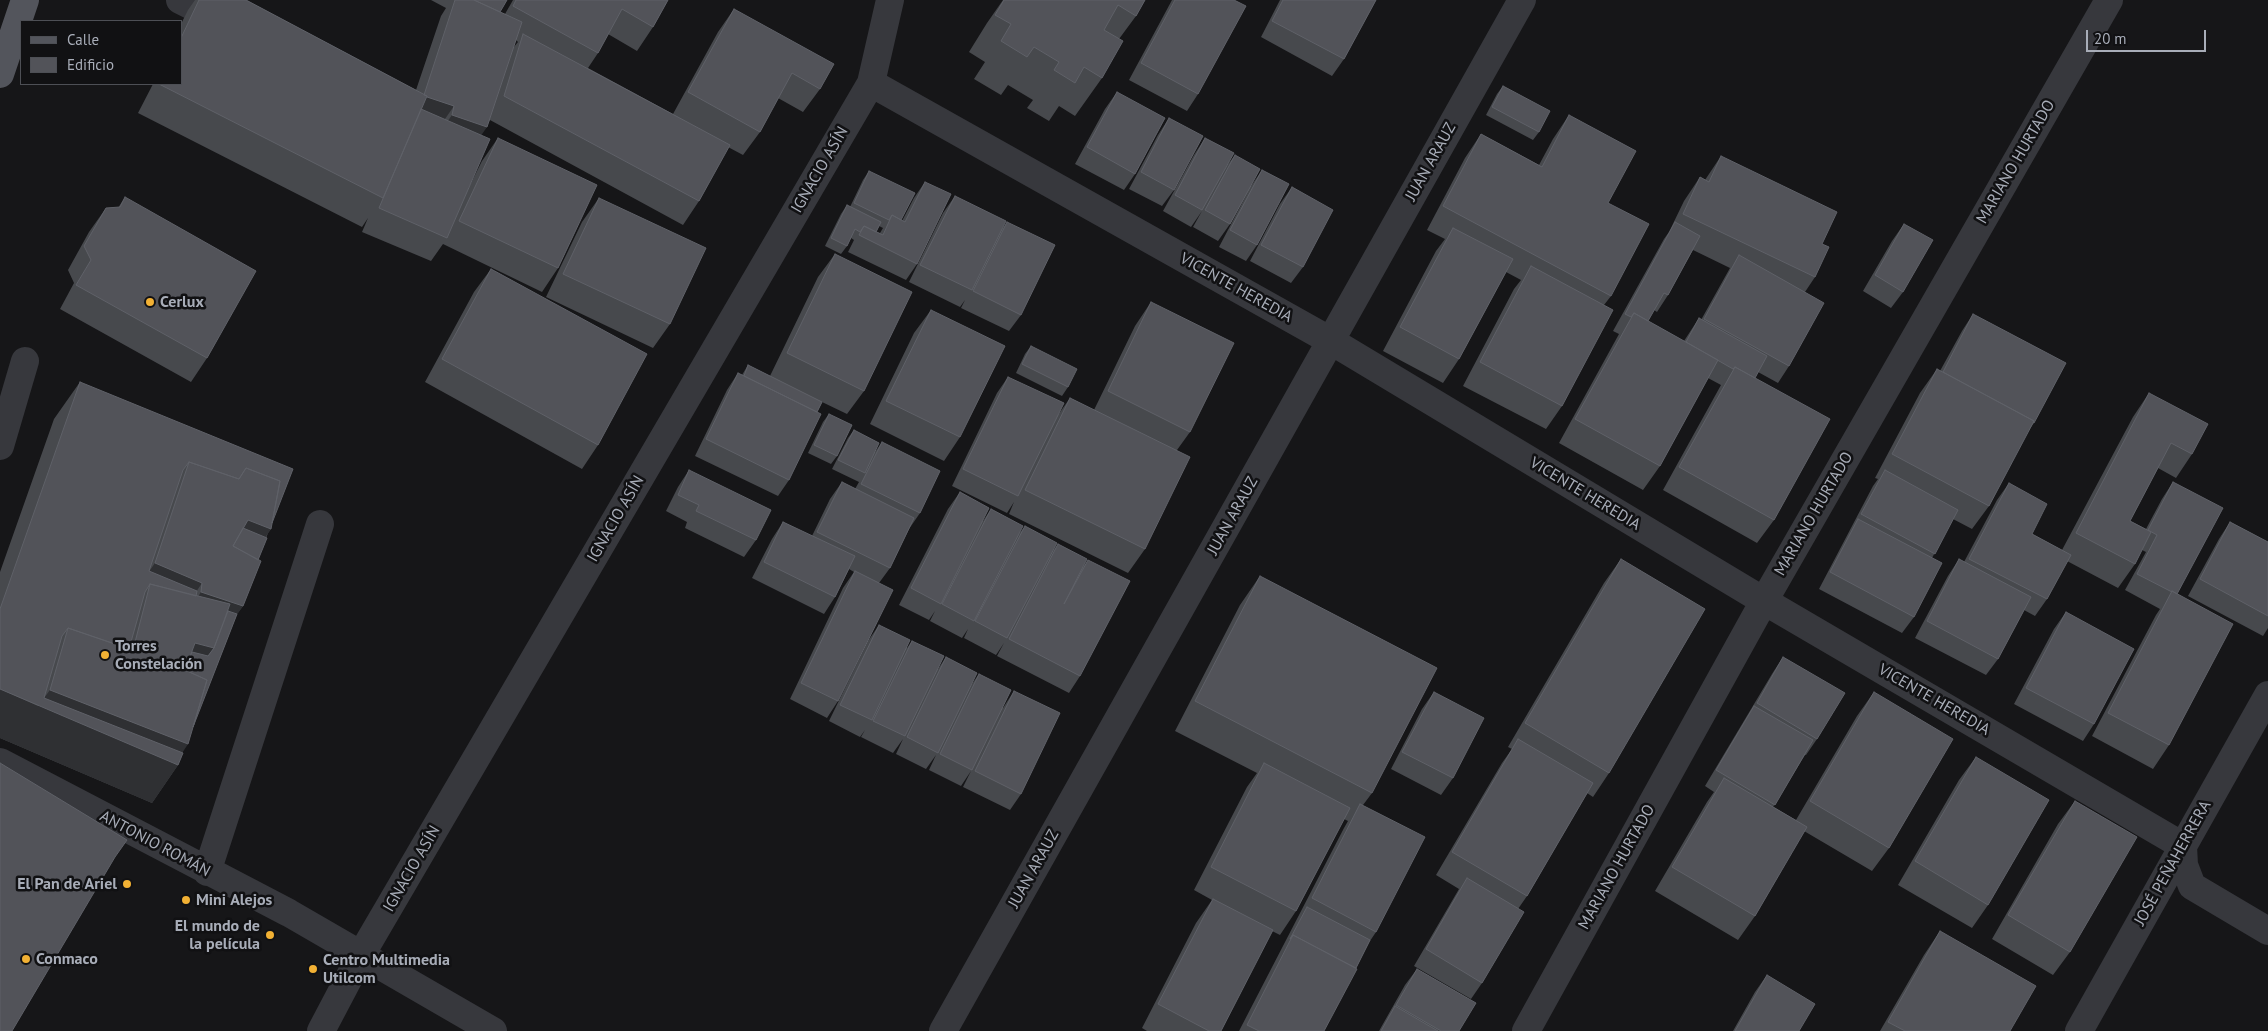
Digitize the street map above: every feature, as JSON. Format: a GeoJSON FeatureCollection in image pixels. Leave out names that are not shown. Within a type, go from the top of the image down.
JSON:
{"type":"FeatureCollection","features":[{"type":"Feature","properties":{"kind":"main road"},"geometry":{"type":"LineString","coordinates":[[0,74],[25,0]]}},
{"type":"Feature","properties":{"kind":"street"},"geometry":{"type":"LineString","coordinates":[[180,0],[248,34]]}},
{"type":"Feature","properties":{"kind":"street","name":"IGNACIO ASÍN"},"geometry":{"type":"LineString","coordinates":[[321,1031],[361,955],[871,83],[890,0]]}},
{"type":"Feature","properties":{"kind":"street","name":"JUAN ARAUZ"},"geometry":{"type":"LineString","coordinates":[[943,1031],[1522,0]]}},
{"type":"Feature","properties":{"kind":"street","name":"MARIANO HURTADO"},"geometry":{"type":"LineString","coordinates":[[1526,1031],[1764,601],[2109,0]]}},
{"type":"Feature","properties":{"kind":"street","name":"VICENTE HEREDIA"},"geometry":{"type":"LineString","coordinates":[[871,83],[1331,341],[1764,601],[2183,846]]}},
{"type":"Feature","properties":{"kind":"street"},"geometry":{"type":"LineString","coordinates":[[0,446],[25,361]]}},
{"type":"Feature","properties":{"kind":"street"},"geometry":{"type":"LineString","coordinates":[[207,872],[320,524]]}},
{"type":"Feature","properties":{"kind":"street","name":"JOSÉ PEÑAHERRERA"},"geometry":{"type":"LineString","coordinates":[[2079,1031],[2268,695]]}},
{"type":"Feature","properties":{"kind":"street","name":"ANTONIO ROMÁN"},"geometry":{"type":"LineString","coordinates":[[0,762],[207,872],[289,913],[493,1031]]}},
{"type":"Feature","properties":{"kind":"street"},"geometry":{"type":"LineString","coordinates":[[2183,846],[2184,865],[2192,886],[2268,931]]}},
{"type":"Feature","properties":{"kind":"building"},"geometry":{"type":"Polygon","coordinates":[[[199,0],[246,0],[427,96],[383,198],[161,85],[182,85],[182,36],[199,0]]]}},
{"type":"Feature","properties":{"kind":"building"},"geometry":{"type":"Polygon","coordinates":[[[455,0],[474,0],[522,22],[487,127],[452,115],[454,106],[424,95],[455,0]]]}},
{"type":"Feature","properties":{"kind":"building"},"geometry":{"type":"Polygon","coordinates":[[[474,0],[507,0],[500,12],[474,0]]]}},
{"type":"Feature","properties":{"kind":"building"},"geometry":{"type":"Polygon","coordinates":[[[516,0],[668,0],[653,27],[622,9],[598,53],[513,6],[516,0]]]}},
{"type":"Feature","properties":{"kind":"building"},"geometry":{"type":"Polygon","coordinates":[[[1004,0],[1145,0],[1136,16],[1118,5],[1104,30],[1123,41],[1102,78],[1084,67],[1075,83],[1054,70],[1059,62],[1034,47],[1027,57],[1001,41],[1011,24],[995,15],[1004,0]]]}},
{"type":"Feature","properties":{"kind":"building"},"geometry":{"type":"Polygon","coordinates":[[[1175,0],[1234,0],[1246,6],[1198,94],[1141,63],[1175,0]]]}},
{"type":"Feature","properties":{"kind":"building"},"geometry":{"type":"Polygon","coordinates":[[[1283,0],[1376,0],[1344,59],[1272,21],[1283,0]]]}},
{"type":"Feature","properties":{"kind":"building"},"geometry":{"type":"Polygon","coordinates":[[[734,9],[834,64],[820,89],[792,73],[760,132],[688,92],[734,9]]]}},
{"type":"Feature","properties":{"kind":"building"},"geometry":{"type":"Polygon","coordinates":[[[523,34],[730,145],[699,201],[504,96],[523,34]]]}},
{"type":"Feature","properties":{"kind":"building"},"geometry":{"type":"Polygon","coordinates":[[[1503,86],[1550,111],[1539,132],[1492,107],[1503,86]]]}},
{"type":"Feature","properties":{"kind":"building"},"geometry":{"type":"Polygon","coordinates":[[[1117,92],[1165,118],[1135,174],[1087,147],[1117,92]]]}},
{"type":"Feature","properties":{"kind":"building"},"geometry":{"type":"Polygon","coordinates":[[[421,109],[490,139],[447,238],[379,208],[421,109]]]}},
{"type":"Feature","properties":{"kind":"building"},"geometry":{"type":"Polygon","coordinates":[[[1569,115],[1636,151],[1608,203],[1649,224],[1611,296],[1443,206],[1481,134],[1542,167],[1569,115]]]}},
{"type":"Feature","properties":{"kind":"building"},"geometry":{"type":"Polygon","coordinates":[[[1169,118],[1203,136],[1174,190],[1141,172],[1169,118]]]}},
{"type":"Feature","properties":{"kind":"building"},"geometry":{"type":"Polygon","coordinates":[[[498,138],[597,185],[558,268],[459,221],[498,138]]]}},
{"type":"Feature","properties":{"kind":"building"},"geometry":{"type":"Polygon","coordinates":[[[1205,138],[1234,153],[1202,210],[1175,195],[1205,138]]]}},
{"type":"Feature","properties":{"kind":"building"},"geometry":{"type":"Polygon","coordinates":[[[1235,155],[1260,169],[1230,224],[1205,210],[1235,155]]]}},
{"type":"Feature","properties":{"kind":"building"},"geometry":{"type":"Polygon","coordinates":[[[1721,156],[1837,212],[1822,244],[1829,247],[1815,277],[1683,214],[1700,177],[1709,182],[1721,156]]]}},
{"type":"Feature","properties":{"kind":"building"},"geometry":{"type":"Polygon","coordinates":[[[1262,170],[1289,184],[1257,245],[1230,230],[1262,170]]]}},
{"type":"Feature","properties":{"kind":"building"},"geometry":{"type":"Polygon","coordinates":[[[869,171],[915,193],[901,220],[892,215],[889,220],[854,203],[869,171]]]}},
{"type":"Feature","properties":{"kind":"building"},"geometry":{"type":"Polygon","coordinates":[[[925,182],[951,194],[917,264],[859,235],[864,226],[883,235],[892,215],[905,222],[925,182]]]}},
{"type":"Feature","properties":{"kind":"building"},"geometry":{"type":"Polygon","coordinates":[[[1292,187],[1333,210],[1303,267],[1261,245],[1292,187]]]}},
{"type":"Feature","properties":{"kind":"building"},"geometry":{"type":"Polygon","coordinates":[[[955,196],[1006,221],[972,290],[920,265],[955,196]]]}},
{"type":"Feature","properties":{"kind":"building","name":"Cerlux"},"geometry":{"type":"Polygon","coordinates":[[[125,197],[256,271],[207,358],[76,285],[91,260],[84,246],[106,208],[120,207],[125,197]]]}},
{"type":"Feature","properties":{"kind":"building"},"geometry":{"type":"Polygon","coordinates":[[[599,198],[706,248],[670,324],[563,274],[599,198]]]}},
{"type":"Feature","properties":{"kind":"building"},"geometry":{"type":"Polygon","coordinates":[[[847,205],[881,222],[876,232],[864,226],[860,232],[855,229],[847,246],[831,238],[847,205]]]}},
{"type":"Feature","properties":{"kind":"building"},"geometry":{"type":"Polygon","coordinates":[[[1007,222],[1055,245],[1021,315],[973,291],[1007,222]]]}},
{"type":"Feature","properties":{"kind":"building"},"geometry":{"type":"Polygon","coordinates":[[[1675,222],[1700,236],[1668,295],[1664,293],[1648,321],[1634,313],[1631,317],[1625,314],[1675,222]]]}},
{"type":"Feature","properties":{"kind":"building"},"geometry":{"type":"Polygon","coordinates":[[[1904,224],[1933,240],[1903,292],[1875,275],[1904,224]]]}},
{"type":"Feature","properties":{"kind":"building"},"geometry":{"type":"Polygon","coordinates":[[[1453,228],[1513,259],[1459,359],[1400,327],[1453,228]]]}},
{"type":"Feature","properties":{"kind":"building"},"geometry":{"type":"Polygon","coordinates":[[[835,254],[912,292],[864,391],[787,353],[835,254]]]}},
{"type":"Feature","properties":{"kind":"building"},"geometry":{"type":"Polygon","coordinates":[[[1739,255],[1824,303],[1789,366],[1704,319],[1739,255]]]}},
{"type":"Feature","properties":{"kind":"building"},"geometry":{"type":"Polygon","coordinates":[[[1531,266],[1613,310],[1562,406],[1480,362],[1531,266]]]}},
{"type":"Feature","properties":{"kind":"building"},"geometry":{"type":"Polygon","coordinates":[[[491,269],[647,354],[598,445],[442,359],[491,269]]]}},
{"type":"Feature","properties":{"kind":"building"},"geometry":{"type":"Polygon","coordinates":[[[1151,302],[1234,343],[1190,432],[1108,391],[1151,302]]]}},
{"type":"Feature","properties":{"kind":"building"},"geometry":{"type":"Polygon","coordinates":[[[931,310],[1005,346],[960,437],[886,401],[931,310]]]}},
{"type":"Feature","properties":{"kind":"building"},"geometry":{"type":"Polygon","coordinates":[[[1634,313],[1718,360],[1660,466],[1575,419],[1634,313]]]}},
{"type":"Feature","properties":{"kind":"building"},"geometry":{"type":"Polygon","coordinates":[[[1973,314],[2066,363],[2034,423],[2034,421],[1943,372],[1973,314]]]}},
{"type":"Feature","properties":{"kind":"building"},"geometry":{"type":"Polygon","coordinates":[[[1699,318],[1767,356],[1755,378],[1735,367],[1733,369],[1686,342],[1699,318]]]}},
{"type":"Feature","properties":{"kind":"building"},"geometry":{"type":"Polygon","coordinates":[[[1031,346],[1077,369],[1068,387],[1022,364],[1031,346]]]}},
{"type":"Feature","properties":{"kind":"building"},"geometry":{"type":"Polygon","coordinates":[[[748,365],[822,402],[817,412],[744,376],[748,365]]]}},
{"type":"Feature","properties":{"kind":"building"},"geometry":{"type":"Polygon","coordinates":[[[1735,367],[1830,419],[1774,520],[1679,467],[1735,367]]]}},
{"type":"Feature","properties":{"kind":"building"},"geometry":{"type":"Polygon","coordinates":[[[1937,369],[2034,421],[1989,506],[1892,454],[1937,369]]]}},
{"type":"Feature","properties":{"kind":"building"},"geometry":{"type":"Polygon","coordinates":[[[738,373],[821,414],[789,480],[706,439],[738,373]]]}},
{"type":"Feature","properties":{"kind":"building"},"geometry":{"type":"Polygon","coordinates":[[[1008,377],[1064,403],[1018,496],[963,469],[1008,377]]]}},
{"type":"Feature","properties":{"kind":"building"},"geometry":{"type":"Polygon","coordinates":[[[80,382],[293,469],[272,523],[280,481],[246,468],[239,479],[189,462],[183,470],[149,571],[197,591],[196,596],[150,584],[145,592],[129,649],[68,628],[62,636],[44,698],[183,753],[178,765],[0,689],[0,609],[80,382]]]}},
{"type":"Feature","properties":{"kind":"building"},"geometry":{"type":"Polygon","coordinates":[[[2149,393],[2208,424],[2192,454],[2171,443],[2130,521],[2151,532],[2135,564],[2076,533],[2149,393]]]}},
{"type":"Feature","properties":{"kind":"building"},"geometry":{"type":"Polygon","coordinates":[[[1070,398],[1190,457],[1145,549],[1025,490],[1070,398]]]}},
{"type":"Feature","properties":{"kind":"building"},"geometry":{"type":"Polygon","coordinates":[[[829,414],[852,425],[837,456],[814,445],[829,414]]]}},
{"type":"Feature","properties":{"kind":"building"},"geometry":{"type":"Polygon","coordinates":[[[854,430],[879,443],[865,473],[838,460],[854,430]]]}},
{"type":"Feature","properties":{"kind":"building"},"geometry":{"type":"Polygon","coordinates":[[[882,442],[940,471],[920,513],[861,484],[882,442]]]}},
{"type":"Feature","properties":{"kind":"building"},"geometry":{"type":"Polygon","coordinates":[[[189,462],[239,479],[246,468],[280,481],[271,529],[248,520],[233,546],[261,561],[243,606],[201,592],[202,583],[155,563],[189,462]]]}},
{"type":"Feature","properties":{"kind":"building"},"geometry":{"type":"Polygon","coordinates":[[[689,470],[771,510],[756,540],[696,511],[699,505],[678,495],[689,470]]]}},
{"type":"Feature","properties":{"kind":"building"},"geometry":{"type":"Polygon","coordinates":[[[1885,470],[1958,510],[1935,554],[1861,514],[1885,470]]]}},
{"type":"Feature","properties":{"kind":"building"},"geometry":{"type":"Polygon","coordinates":[[[842,482],[914,518],[890,568],[817,532],[842,482]]]}},
{"type":"Feature","properties":{"kind":"building"},"geometry":{"type":"Polygon","coordinates":[[[2173,482],[2223,508],[2177,594],[2137,574],[2157,535],[2148,530],[2173,482]]]}},
{"type":"Feature","properties":{"kind":"building"},"geometry":{"type":"Polygon","coordinates":[[[2009,483],[2047,504],[2032,534],[2071,555],[2047,599],[1969,559],[2009,483]]]}},
{"type":"Feature","properties":{"kind":"building"},"geometry":{"type":"Polygon","coordinates":[[[960,492],[989,508],[941,604],[911,588],[960,492]]]}},
{"type":"Feature","properties":{"kind":"building"},"geometry":{"type":"Polygon","coordinates":[[[991,509],[1023,526],[974,621],[942,604],[991,509]]]}},
{"type":"Feature","properties":{"kind":"building"},"geometry":{"type":"Polygon","coordinates":[[[1858,519],[1942,563],[1914,617],[1830,572],[1858,519]]]}},
{"type":"Feature","properties":{"kind":"building"},"geometry":{"type":"Polygon","coordinates":[[[783,522],[855,556],[835,597],[764,562],[783,522]]]}},
{"type":"Feature","properties":{"kind":"building"},"geometry":{"type":"Polygon","coordinates":[[[2230,522],[2268,542],[2268,616],[2200,579],[2230,522]]]}},
{"type":"Feature","properties":{"kind":"building"},"geometry":{"type":"Polygon","coordinates":[[[1025,526],[1057,543],[1007,638],[975,621],[1025,526]]]}},
{"type":"Feature","properties":{"kind":"building"},"geometry":{"type":"Polygon","coordinates":[[[243,528],[267,538],[258,560],[233,546],[243,528]]]}},
{"type":"Feature","properties":{"kind":"building"},"geometry":{"type":"Polygon","coordinates":[[[1058,544],[1087,559],[1064,604],[1088,560],[1130,581],[1080,676],[1009,639],[1058,544]]]}},
{"type":"Feature","properties":{"kind":"building"},"geometry":{"type":"Polygon","coordinates":[[[1621,559],[1705,609],[1609,773],[1525,723],[1621,559]]]}},
{"type":"Feature","properties":{"kind":"building"},"geometry":{"type":"Polygon","coordinates":[[[1959,559],[2031,597],[1998,659],[1927,621],[1959,559]]]}},
{"type":"Feature","properties":{"kind":"building"},"geometry":{"type":"Polygon","coordinates":[[[855,571],[893,590],[838,701],[801,683],[855,571]]]}},
{"type":"Feature","properties":{"kind":"building"},"geometry":{"type":"Polygon","coordinates":[[[1260,576],[1437,668],[1372,793],[1195,701],[1260,576]]]}},
{"type":"Feature","properties":{"kind":"building"},"geometry":{"type":"Polygon","coordinates":[[[150,584],[230,604],[214,648],[195,643],[185,670],[207,680],[188,744],[50,690],[68,628],[133,650],[150,584]]]}},
{"type":"Feature","properties":{"kind":"building"},"geometry":{"type":"Polygon","coordinates":[[[2172,591],[2233,624],[2169,745],[2108,713],[2172,591]]]}},
{"type":"Feature","properties":{"kind":"building"},"geometry":{"type":"Polygon","coordinates":[[[228,611],[237,614],[193,727],[207,680],[185,670],[192,652],[208,656],[214,648],[228,611]]]}},
{"type":"Feature","properties":{"kind":"building"},"geometry":{"type":"Polygon","coordinates":[[[2066,612],[2134,649],[2094,724],[2026,688],[2066,612]]]}},
{"type":"Feature","properties":{"kind":"building"},"geometry":{"type":"Polygon","coordinates":[[[879,625],[910,640],[872,720],[840,705],[879,625]]]}},
{"type":"Feature","properties":{"kind":"building"},"geometry":{"type":"Polygon","coordinates":[[[912,641],[944,656],[905,736],[873,721],[912,641]]]}},
{"type":"Feature","properties":{"kind":"building"},"geometry":{"type":"Polygon","coordinates":[[[946,657],[977,673],[938,753],[907,737],[946,657]]]}},
{"type":"Feature","properties":{"kind":"building"},"geometry":{"type":"Polygon","coordinates":[[[1783,657],[1845,693],[1817,739],[1757,703],[1783,657]]]}},
{"type":"Feature","properties":{"kind":"building"},"geometry":{"type":"Polygon","coordinates":[[[979,674],[1011,690],[972,770],[940,754],[979,674]]]}},
{"type":"Feature","properties":{"kind":"building"},"geometry":{"type":"Polygon","coordinates":[[[1014,691],[1060,713],[1021,794],[975,771],[1014,691]]]}},
{"type":"Feature","properties":{"kind":"building"},"geometry":{"type":"Polygon","coordinates":[[[1434,692],[1484,718],[1453,778],[1402,752],[1434,692]]]}},
{"type":"Feature","properties":{"kind":"building"},"geometry":{"type":"Polygon","coordinates":[[[1874,692],[1953,739],[1889,848],[1810,801],[1874,692]]]}},
{"type":"Feature","properties":{"kind":"building"},"geometry":{"type":"Polygon","coordinates":[[[1754,706],[1813,740],[1775,805],[1716,770],[1754,706]]]}},
{"type":"Feature","properties":{"kind":"building"},"geometry":{"type":"Polygon","coordinates":[[[1518,739],[1593,783],[1527,896],[1452,852],[1518,739]]]}},
{"type":"Feature","properties":{"kind":"building"},"geometry":{"type":"Polygon","coordinates":[[[1976,757],[2049,800],[1988,905],[1915,861],[1976,757]]]}},
{"type":"Feature","properties":{"kind":"building","name":"Conmaco"},"geometry":{"type":"Polygon","coordinates":[[[0,763],[127,840],[115,857],[12,1031],[0,1031],[0,763]]]}},
{"type":"Feature","properties":{"kind":"building"},"geometry":{"type":"Polygon","coordinates":[[[1264,763],[1350,808],[1296,911],[1211,867],[1264,763]]]}},
{"type":"Feature","properties":{"kind":"building"},"geometry":{"type":"Polygon","coordinates":[[[1724,778],[1807,827],[1755,916],[1672,867],[1724,778]]]}},
{"type":"Feature","properties":{"kind":"building"},"geometry":{"type":"Polygon","coordinates":[[[2075,801],[2137,837],[2070,952],[2008,915],[2075,801]]]}},
{"type":"Feature","properties":{"kind":"building"},"geometry":{"type":"Polygon","coordinates":[[[1360,804],[1425,837],[1376,932],[1312,898],[1360,804]]]}},
{"type":"Feature","properties":{"kind":"building"},"geometry":{"type":"Polygon","coordinates":[[[1467,878],[1524,912],[1482,983],[1426,949],[1467,878]]]}},
{"type":"Feature","properties":{"kind":"building"},"geometry":{"type":"Polygon","coordinates":[[[1213,899],[1273,930],[1221,1031],[1209,1031],[1158,1004],[1213,899]]]}},
{"type":"Feature","properties":{"kind":"building"},"geometry":{"type":"Polygon","coordinates":[[[1307,907],[1370,940],[1356,968],[1293,935],[1290,939],[1307,907]]]}},
{"type":"Feature","properties":{"kind":"building"},"geometry":{"type":"Polygon","coordinates":[[[1940,931],[2036,986],[2010,1031],[1905,1031],[1888,1022],[1940,931]]]}},
{"type":"Feature","properties":{"kind":"building"},"geometry":{"type":"Polygon","coordinates":[[[1293,935],[1357,969],[1324,1031],[1259,1031],[1247,1025],[1293,935]]]}},
{"type":"Feature","properties":{"kind":"building"},"geometry":{"type":"Polygon","coordinates":[[[1417,969],[1476,1003],[1459,1031],[1441,1031],[1396,1005],[1417,969]]]}},
{"type":"Feature","properties":{"kind":"building"},"geometry":{"type":"Polygon","coordinates":[[[1767,975],[1815,1004],[1799,1031],[1735,1031],[1767,975]]]}},
{"type":"Feature","properties":{"kind":"building"},"geometry":{"type":"Polygon","coordinates":[[[1395,1006],[1438,1031],[1381,1031],[1395,1006]]]}},
{"type":"Feature","properties":{"kind":"place","name":"Cerlux"},"geometry":{"type":"Point","coordinates":[150,302]}},
{"type":"Feature","properties":{"kind":"place","name":"Torres Constelación"},"geometry":{"type":"Point","coordinates":[105,655]}},
{"type":"Feature","properties":{"kind":"place","name":"El Pan de Ariel"},"geometry":{"type":"Point","coordinates":[127,884]}},
{"type":"Feature","properties":{"kind":"place","name":"Mini Alejos"},"geometry":{"type":"Point","coordinates":[186,900]}},
{"type":"Feature","properties":{"kind":"place","name":"El mundo de la película"},"geometry":{"type":"Point","coordinates":[270,935]}},
{"type":"Feature","properties":{"kind":"place","name":"Conmaco"},"geometry":{"type":"Point","coordinates":[26,959]}},
{"type":"Feature","properties":{"kind":"place","name":"Centro Multimedia Utilcom"},"geometry":{"type":"Point","coordinates":[313,969]}}]}
